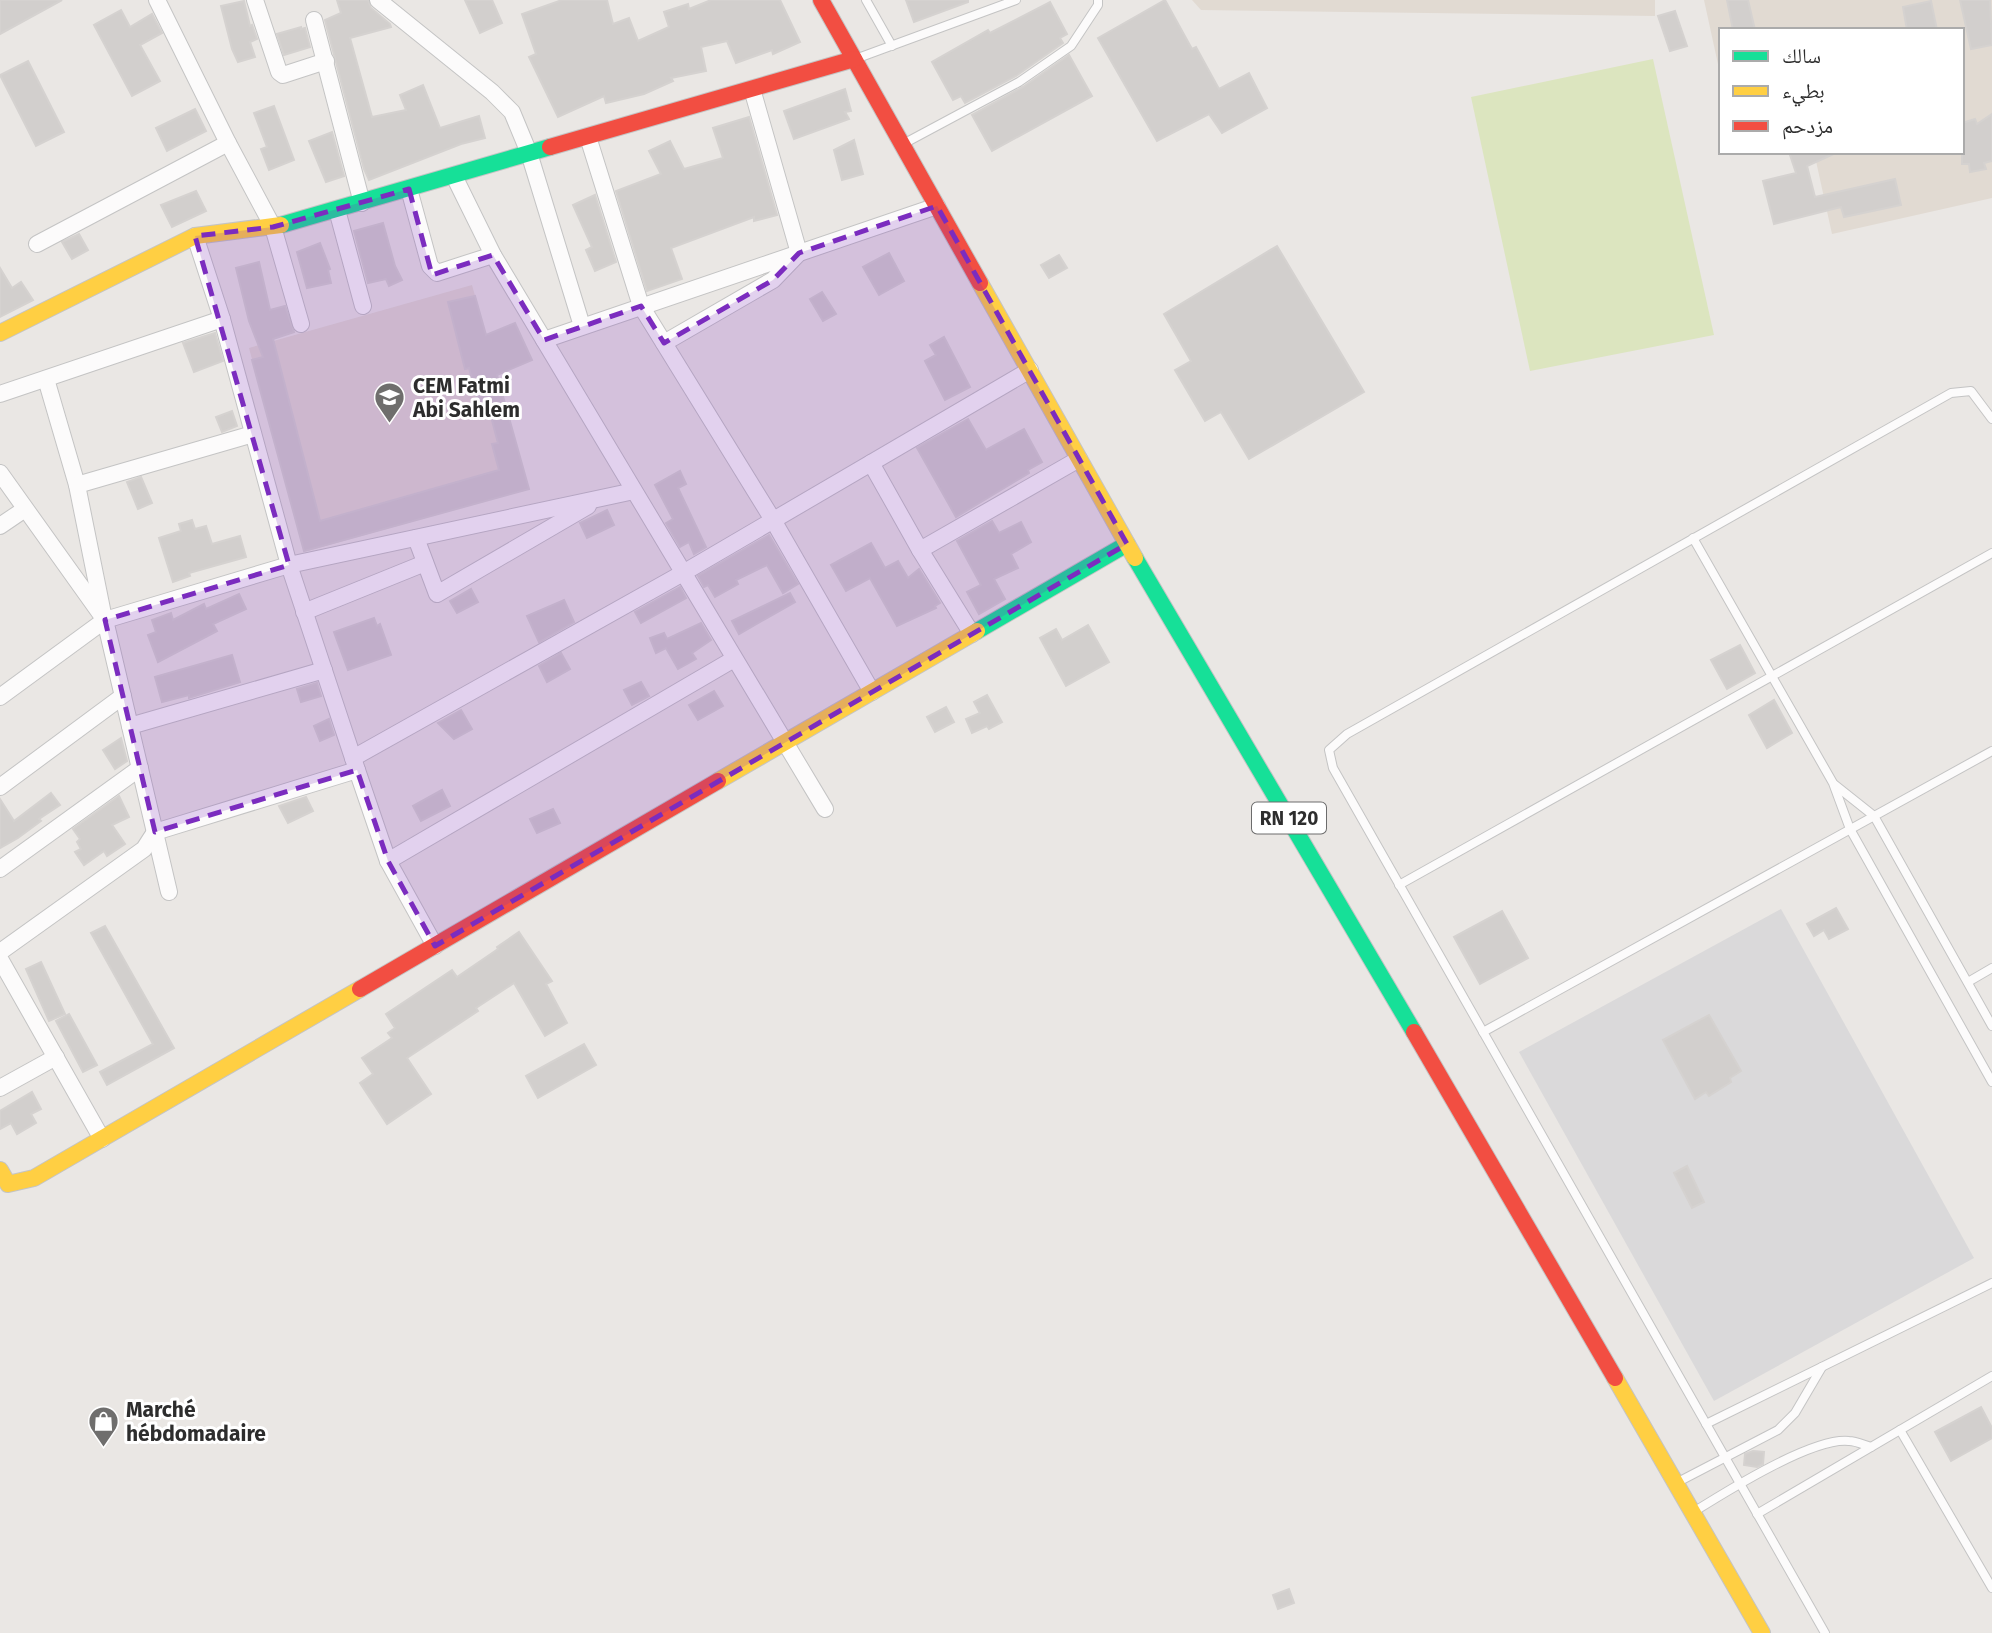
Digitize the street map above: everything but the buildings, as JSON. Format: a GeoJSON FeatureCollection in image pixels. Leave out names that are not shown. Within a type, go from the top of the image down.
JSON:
{"type":"FeatureCollection","features":[{"type":"Feature","properties":{"kind":"street"},"geometry":{"type":"LineString","coordinates":[[157,0],[273,227],[301,324]]}},
{"type":"Feature","properties":{"kind":"street"},"geometry":{"type":"LineString","coordinates":[[255,0],[279,72],[283,75],[326,61]]}},
{"type":"Feature","properties":{"kind":"street"},"geometry":{"type":"LineString","coordinates":[[378,0],[512,112],[529,153],[582,326]]}},
{"type":"Feature","properties":{"kind":"street","name":"RN 120"},"geometry":{"type":"LineString","coordinates":[[821,0],[1128,544],[1334,893],[1762,1633]]}},
{"type":"Feature","properties":{"kind":"street"},"geometry":{"type":"LineString","coordinates":[[314,20],[362,203]]}},
{"type":"Feature","properties":{"kind":"street"},"geometry":{"type":"LineString","coordinates":[[0,333],[195,236],[273,227],[337,210],[854,59]]}},
{"type":"Feature","properties":{"kind":"street"},"geometry":{"type":"LineString","coordinates":[[752,89],[799,253]]}},
{"type":"Feature","properties":{"kind":"street"},"geometry":{"type":"LineString","coordinates":[[588,137],[641,306],[773,520],[872,692]]}},
{"type":"Feature","properties":{"kind":"street"},"geometry":{"type":"LineString","coordinates":[[37,244],[228,143]]}},
{"type":"Feature","properties":{"kind":"street"},"geometry":{"type":"LineString","coordinates":[[454,176],[493,255],[825,809]]}},
{"type":"Feature","properties":{"kind":"street"},"geometry":{"type":"LineString","coordinates":[[409,189],[430,266],[437,273],[493,255]]}},
{"type":"Feature","properties":{"kind":"street"},"geometry":{"type":"LineString","coordinates":[[544,340],[937,206]]}},
{"type":"Feature","properties":{"kind":"street"},"geometry":{"type":"LineString","coordinates":[[337,210],[363,306]]}},
{"type":"Feature","properties":{"kind":"street"},"geometry":{"type":"LineString","coordinates":[[195,236],[222,319],[289,565],[355,764],[388,861],[435,946]]}},
{"type":"Feature","properties":{"kind":"street"},"geometry":{"type":"LineString","coordinates":[[664,343],[773,280],[799,253]]}},
{"type":"Feature","properties":{"kind":"street"},"geometry":{"type":"LineString","coordinates":[[0,394],[222,319]]}},
{"type":"Feature","properties":{"kind":"street"},"geometry":{"type":"LineString","coordinates":[[0,951],[144,849],[155,832],[355,764],[1030,370]]}},
{"type":"Feature","properties":{"kind":"street"},"geometry":{"type":"LineString","coordinates":[[46,379],[77,485],[104,620],[169,892]]}},
{"type":"Feature","properties":{"kind":"street"},"geometry":{"type":"LineString","coordinates":[[77,485],[253,434]]}},
{"type":"Feature","properties":{"kind":"street"},"geometry":{"type":"LineString","coordinates":[[920,550],[1079,458]]}},
{"type":"Feature","properties":{"kind":"street"},"geometry":{"type":"LineString","coordinates":[[871,463],[972,634]]}},
{"type":"Feature","properties":{"kind":"street"},"geometry":{"type":"LineString","coordinates":[[0,473],[104,620]]}},
{"type":"Feature","properties":{"kind":"street"},"geometry":{"type":"LineString","coordinates":[[0,697],[104,620],[289,565],[634,491]]}},
{"type":"Feature","properties":{"kind":"street"},"geometry":{"type":"LineString","coordinates":[[416,538],[437,594],[600,498]]}},
{"type":"Feature","properties":{"kind":"street"},"geometry":{"type":"LineString","coordinates":[[0,526],[25,509]]}},
{"type":"Feature","properties":{"kind":"street"},"geometry":{"type":"LineString","coordinates":[[0,1170],[8,1184],[34,1178],[1128,544]]}},
{"type":"Feature","properties":{"kind":"street"},"geometry":{"type":"LineString","coordinates":[[304,612],[425,563]]}},
{"type":"Feature","properties":{"kind":"street"},"geometry":{"type":"LineString","coordinates":[[388,861],[734,659]]}},
{"type":"Feature","properties":{"kind":"street"},"geometry":{"type":"LineString","coordinates":[[130,726],[324,670]]}},
{"type":"Feature","properties":{"kind":"street"},"geometry":{"type":"LineString","coordinates":[[0,787],[123,696]]}},
{"type":"Feature","properties":{"kind":"street"},"geometry":{"type":"LineString","coordinates":[[0,869],[140,768]]}},
{"type":"Feature","properties":{"kind":"street"},"geometry":{"type":"LineString","coordinates":[[0,959],[102,1139]]}},
{"type":"Feature","properties":{"kind":"street"},"geometry":{"type":"LineString","coordinates":[[0,1088],[56,1057]]}},
{"type":"Feature","properties":{"kind":"lane"},"geometry":{"type":"LineString","coordinates":[[866,0],[892,46]]}},
{"type":"Feature","properties":{"kind":"lane"},"geometry":{"type":"LineString","coordinates":[[854,59],[1016,0]]}},
{"type":"Feature","properties":{"kind":"lane"},"geometry":{"type":"LineString","coordinates":[[902,144],[1019,82],[1071,46],[1098,5],[1098,0]]}},
{"type":"Feature","properties":{"kind":"lane"},"geometry":{"type":"LineString","coordinates":[[1825,1633],[1333,768],[1329,750],[1347,734],[1951,393],[1971,391],[1992,419]]}},
{"type":"Feature","properties":{"kind":"lane"},"geometry":{"type":"LineString","coordinates":[[1693,538],[1833,783],[1850,829],[1992,1082]]}},
{"type":"Feature","properties":{"kind":"lane"},"geometry":{"type":"LineString","coordinates":[[1399,885],[1992,553]]}},
{"type":"Feature","properties":{"kind":"lane"},"geometry":{"type":"LineString","coordinates":[[1483,1032],[1992,751]]}},
{"type":"Feature","properties":{"kind":"lane"},"geometry":{"type":"LineString","coordinates":[[1833,783],[1874,816],[1992,1026]]}},
{"type":"Feature","properties":{"kind":"lane"},"geometry":{"type":"LineString","coordinates":[[1968,982],[1992,968]]}},
{"type":"Feature","properties":{"kind":"lane"},"geometry":{"type":"LineString","coordinates":[[1706,1424],[1992,1283]]}},
{"type":"Feature","properties":{"kind":"lane"},"geometry":{"type":"LineString","coordinates":[[1676,1484],[1778,1430],[1795,1413],[1822,1367]]}},
{"type":"Feature","properties":{"kind":"lane"},"geometry":{"type":"LineString","coordinates":[[1757,1514],[1992,1376]]}},
{"type":"Feature","properties":{"kind":"lane"},"geometry":{"type":"LineString","coordinates":[[1900,1430],[1992,1588]]}},
{"type":"Feature","properties":{"kind":"lane"},"geometry":{"type":"LineString","coordinates":[[1692,1513],[1740,1483],[1792,1457],[1826,1444],[1849,1440],[1871,1447]]}},
{"type":"Feature","properties":{"kind":"highlighted area"},"geometry":{"type":"Polygon","coordinates":[[[409,189],[432,275],[493,255],[544,340],[641,306],[664,343],[773,280],[799,253],[937,206],[1127,544],[435,946],[388,861],[357,770],[155,832],[105,620],[289,565],[195,236],[273,227],[409,189]]]}},
{"type":"Feature","properties":{"kind":"shaded area"},"geometry":{"type":"Polygon","coordinates":[[[1192,0],[1655,0],[1655,16],[1201,10],[1192,0]]]}},
{"type":"Feature","properties":{"kind":"shaded area"},"geometry":{"type":"Polygon","coordinates":[[[1704,0],[1992,0],[1992,198],[1832,234],[1814,154],[1964,154],[1964,28],[1719,28],[1719,69],[1704,0]]]}},
{"type":"Feature","properties":{"kind":"shaded area","name":"CEM Fatmi Abi Sahlem"},"geometry":{"type":"Polygon","coordinates":[[[472,285],[529,489],[304,552],[249,348],[472,285]]]}},
{"type":"Feature","properties":{"kind":"shaded area"},"geometry":{"type":"Polygon","coordinates":[[[1781,909],[1974,1258],[1714,1401],[1519,1052],[1781,909]]]}},
{"type":"Feature","properties":{"kind":"green space"},"geometry":{"type":"Polygon","coordinates":[[[1653,59],[1714,335],[1530,371],[1471,97],[1653,59]]]}},
{"type":"Feature","properties":{"kind":"traffic: fast"},"geometry":{"type":"LineString","coordinates":[[281,225],[550,147]]}},
{"type":"Feature","properties":{"kind":"traffic: fast"},"geometry":{"type":"LineString","coordinates":[[977,631],[1127,544]]}},
{"type":"Feature","properties":{"kind":"traffic: fast"},"geometry":{"type":"LineString","coordinates":[[1135,558],[1414,1032]]}},
{"type":"Feature","properties":{"kind":"traffic: slow"},"geometry":{"type":"LineString","coordinates":[[0,333],[195,236],[281,225]]}},
{"type":"Feature","properties":{"kind":"traffic: slow"},"geometry":{"type":"LineString","coordinates":[[980,283],[1135,558]]}},
{"type":"Feature","properties":{"kind":"traffic: slow"},"geometry":{"type":"LineString","coordinates":[[718,781],[977,631]]}},
{"type":"Feature","properties":{"kind":"traffic: slow"},"geometry":{"type":"LineString","coordinates":[[0,1170],[8,1184],[34,1178],[360,989]]}},
{"type":"Feature","properties":{"kind":"traffic: slow"},"geometry":{"type":"LineString","coordinates":[[1615,1378],[1762,1633]]}},
{"type":"Feature","properties":{"kind":"traffic: jam"},"geometry":{"type":"LineString","coordinates":[[821,0],[980,283]]}},
{"type":"Feature","properties":{"kind":"traffic: jam"},"geometry":{"type":"LineString","coordinates":[[550,147],[854,59]]}},
{"type":"Feature","properties":{"kind":"traffic: jam"},"geometry":{"type":"LineString","coordinates":[[360,989],[718,781]]}},
{"type":"Feature","properties":{"kind":"traffic: jam"},"geometry":{"type":"LineString","coordinates":[[1414,1032],[1615,1378]]}},
{"type":"Feature","properties":{"kind":"place","name":"CEM Fatmi Abi Sahlem"},"geometry":{"type":"Point","coordinates":[390,425]}},
{"type":"Feature","properties":{"kind":"place","name":"Marché hébdomadaire"},"geometry":{"type":"Point","coordinates":[103,1449]}}]}
